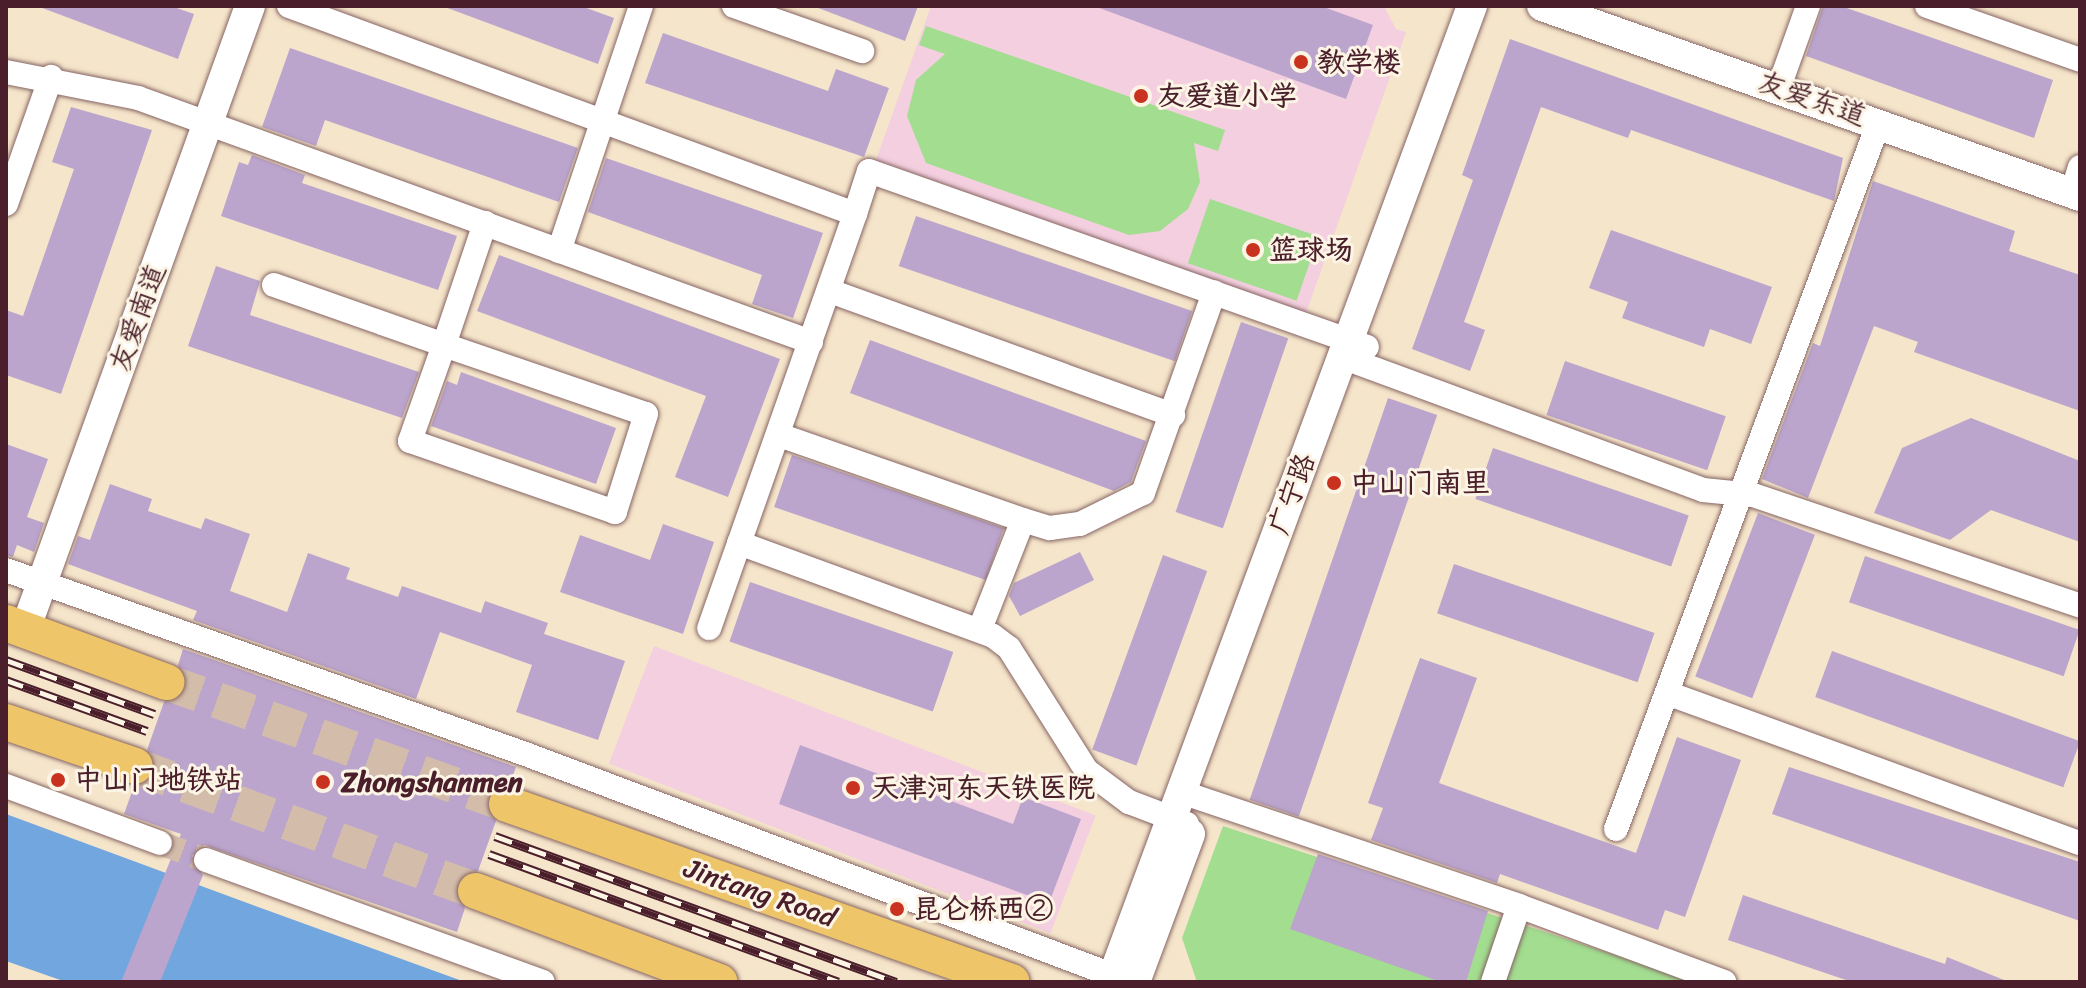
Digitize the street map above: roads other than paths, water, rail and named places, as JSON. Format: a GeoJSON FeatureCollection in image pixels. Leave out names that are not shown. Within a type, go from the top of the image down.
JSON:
{"type":"FeatureCollection","features":[{"type":"Feature","properties":{"kind":"main road"},"geometry":{"type":"LineString","coordinates":[[16,627],[166,682]]}},
{"type":"Feature","properties":{"kind":"main road"},"geometry":{"type":"LineString","coordinates":[[6,722],[135,766]]}},
{"type":"Feature","properties":{"kind":"main road","name":"Jintang Road"},"geometry":{"type":"LineString","coordinates":[[507,804],[1012,982]]}},
{"type":"Feature","properties":{"kind":"main road"},"geometry":{"type":"LineString","coordinates":[[476,891],[720,982]]}},
{"type":"Feature","properties":{"kind":"street","name":"友爱南道"},"geometry":{"type":"LineString","coordinates":[[16,627],[42,583],[250,6]]}},
{"type":"Feature","properties":{"kind":"street"},"geometry":{"type":"LineString","coordinates":[[289,6],[855,214]]}},
{"type":"Feature","properties":{"kind":"street"},"geometry":{"type":"LineString","coordinates":[[559,251],[641,6]]}},
{"type":"Feature","properties":{"kind":"street"},"geometry":{"type":"LineString","coordinates":[[734,6],[862,51]]}},
{"type":"Feature","properties":{"kind":"street","name":"广宁路"},"geometry":{"type":"LineString","coordinates":[[1123,980],[1355,352],[1472,6]]}},
{"type":"Feature","properties":{"kind":"street","name":"广宁路"},"geometry":{"type":"LineString","coordinates":[[1355,352],[1493,6]]}},
{"type":"Feature","properties":{"kind":"street","name":"友爱东道"},"geometry":{"type":"LineString","coordinates":[[1542,6],[1879,122],[2077,185]]}},
{"type":"Feature","properties":{"kind":"street"},"geometry":{"type":"LineString","coordinates":[[1779,87],[1808,6]]}},
{"type":"Feature","properties":{"kind":"street"},"geometry":{"type":"LineString","coordinates":[[1927,6],[2080,60]]}},
{"type":"Feature","properties":{"kind":"street"},"geometry":{"type":"LineString","coordinates":[[6,72],[51,77],[209,123],[811,342]]}},
{"type":"Feature","properties":{"kind":"street"},"geometry":{"type":"LineString","coordinates":[[6,204],[51,77]]}},
{"type":"Feature","properties":{"kind":"street"},"geometry":{"type":"LineString","coordinates":[[1616,829],[1879,122]]}},
{"type":"Feature","properties":{"kind":"street"},"geometry":{"type":"LineString","coordinates":[[709,628],[830,291],[869,171],[1214,292],[1355,352],[1703,490],[1739,496],[2080,606]]}},
{"type":"Feature","properties":{"kind":"street"},"geometry":{"type":"LineString","coordinates":[[274,285],[444,345],[646,414],[615,512],[410,441],[444,345],[485,223]]}},
{"type":"Feature","properties":{"kind":"street"},"geometry":{"type":"LineString","coordinates":[[830,291],[1173,415]]}},
{"type":"Feature","properties":{"kind":"street"},"geometry":{"type":"LineString","coordinates":[[779,435],[1050,528],[1080,524],[1130,503],[1143,493],[1214,292]]}},
{"type":"Feature","properties":{"kind":"street"},"geometry":{"type":"LineString","coordinates":[[980,629],[1023,520]]}},
{"type":"Feature","properties":{"kind":"street"},"geometry":{"type":"LineString","coordinates":[[739,543],[980,629],[1009,648],[1086,770],[1129,802],[1188,809],[1519,906],[1724,982]]}},
{"type":"Feature","properties":{"kind":"street"},"geometry":{"type":"LineString","coordinates":[[6,570],[1123,980]]}},
{"type":"Feature","properties":{"kind":"street"},"geometry":{"type":"LineString","coordinates":[[1667,693],[2080,843]]}},
{"type":"Feature","properties":{"kind":"street"},"geometry":{"type":"LineString","coordinates":[[6,786],[160,843]]}},
{"type":"Feature","properties":{"kind":"street"},"geometry":{"type":"LineString","coordinates":[[206,860],[543,982]]}},
{"type":"Feature","properties":{"kind":"street"},"geometry":{"type":"LineString","coordinates":[[1493,982],[1519,906]]}},
{"type":"Feature","properties":{"kind":"water"},"geometry":{"type":"Polygon","coordinates":[[[6,814],[465,982],[66,982],[6,961],[6,814]]]}},
{"type":"Feature","properties":{"kind":"tunnel"},"geometry":{"type":"LineString","coordinates":[[166,682],[507,804]]}},
{"type":"Feature","properties":{"kind":"tunnel"},"geometry":{"type":"LineString","coordinates":[[135,766],[476,891]]}},
{"type":"Feature","properties":{"kind":"tunnel"},"geometry":{"type":"LineString","coordinates":[[160,843],[206,860]]}},
{"type":"Feature","properties":{"kind":"railway"},"geometry":{"type":"LineString","coordinates":[[6,660],[154,714]]}},
{"type":"Feature","properties":{"kind":"railway"},"geometry":{"type":"LineString","coordinates":[[6,680],[147,731]]}},
{"type":"Feature","properties":{"kind":"railway"},"geometry":{"type":"LineString","coordinates":[[495,836],[896,982]]}},
{"type":"Feature","properties":{"kind":"railway"},"geometry":{"type":"LineString","coordinates":[[489,854],[838,982]]}},
{"type":"Feature","properties":{"kind":"place","name":"教学楼"},"geometry":{"type":"Point","coordinates":[1301,62]}},
{"type":"Feature","properties":{"kind":"place","name":"友爱道小学"},"geometry":{"type":"Point","coordinates":[1141,96]}},
{"type":"Feature","properties":{"kind":"place","name":"篮球场"},"geometry":{"type":"Point","coordinates":[1253,250]}},
{"type":"Feature","properties":{"kind":"place","name":"中山门南里"},"geometry":{"type":"Point","coordinates":[1334,483]}},
{"type":"Feature","properties":{"kind":"place","name":"中山门地铁站"},"geometry":{"type":"Point","coordinates":[58,780]}},
{"type":"Feature","properties":{"kind":"place","name":"Zhongshanmen"},"geometry":{"type":"Point","coordinates":[323,782]}},
{"type":"Feature","properties":{"kind":"place","name":"天津河东天铁医院"},"geometry":{"type":"Point","coordinates":[853,788]}},
{"type":"Feature","properties":{"kind":"place","name":"昆仑桥西②"},"geometry":{"type":"Point","coordinates":[897,909]}}]}
